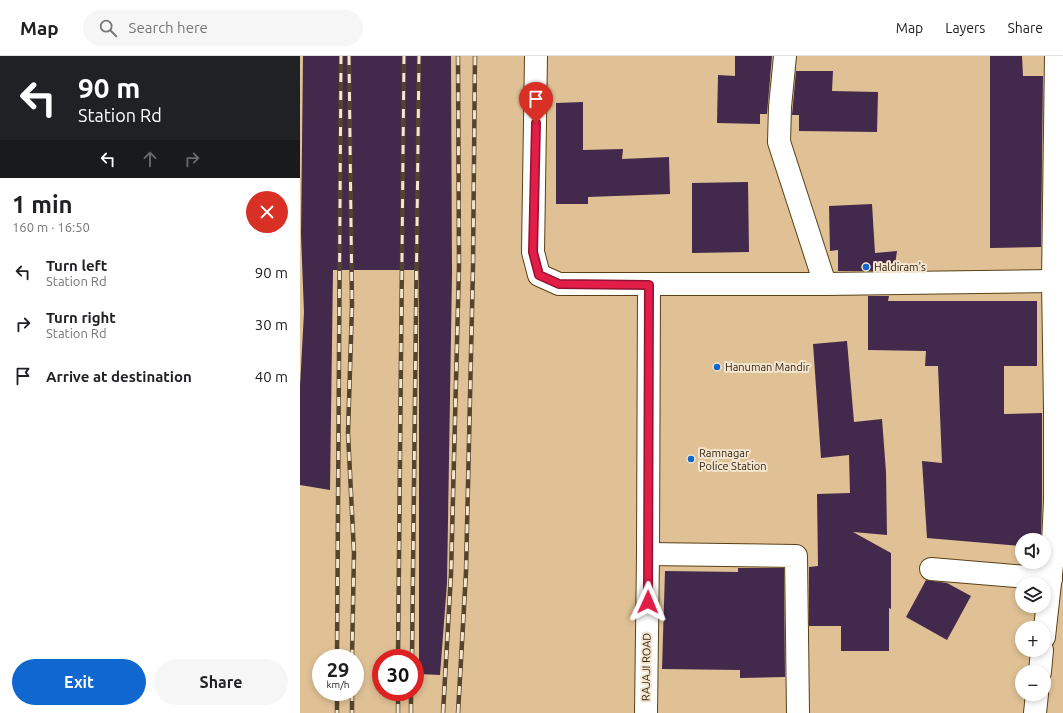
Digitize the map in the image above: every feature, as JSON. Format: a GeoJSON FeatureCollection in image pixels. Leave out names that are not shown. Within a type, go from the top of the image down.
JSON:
{"type":"FeatureCollection","features":[{"type":"Feature","properties":{"kind":"street"},"geometry":{"type":"LineString","coordinates":[[536,56],[533,252],[539,275],[559,284],[825,284],[1053,281]]}},
{"type":"Feature","properties":{"kind":"street"},"geometry":{"type":"LineString","coordinates":[[785,56],[780,107],[779,142],[825,284]]}},
{"type":"Feature","properties":{"kind":"street"},"geometry":{"type":"LineString","coordinates":[[1046,621],[1055,570],[1059,500],[1059,410],[1053,281],[1058,218],[1056,56]]}},
{"type":"Feature","properties":{"kind":"street","name":"RAJAJI ROAD"},"geometry":{"type":"LineString","coordinates":[[646,713],[649,285]]}},
{"type":"Feature","properties":{"kind":"street"},"geometry":{"type":"LineString","coordinates":[[648,554],[796,556],[798,713]]}},
{"type":"Feature","properties":{"kind":"street"},"geometry":{"type":"LineString","coordinates":[[931,570],[971,580],[1055,570]]}},
{"type":"Feature","properties":{"kind":"street"},"geometry":{"type":"LineString","coordinates":[[1035,713],[1036,701]]}},
{"type":"Feature","properties":{"kind":"building"},"geometry":{"type":"Polygon","coordinates":[[[303,56],[451,56],[452,274],[447,583],[440,675],[424,674],[424,649],[419,649],[419,270],[333,270],[330,490],[300,485],[300,387],[304,312],[301,235],[303,56]]]}},
{"type":"Feature","properties":{"kind":"building"},"geometry":{"type":"Polygon","coordinates":[[[735,56],[772,56],[767,114],[760,114],[760,124],[717,123],[718,75],[735,76],[735,56]]]}},
{"type":"Feature","properties":{"kind":"building"},"geometry":{"type":"Polygon","coordinates":[[[990,56],[1022,56],[1023,76],[1043,76],[1041,247],[990,248],[990,56]]]}},
{"type":"Feature","properties":{"kind":"building"},"geometry":{"type":"Polygon","coordinates":[[[796,71],[833,71],[832,91],[878,92],[877,132],[799,131],[799,115],[792,115],[796,71]]]}},
{"type":"Feature","properties":{"kind":"building"},"geometry":{"type":"Polygon","coordinates":[[[583,102],[583,150],[623,149],[622,159],[669,157],[670,194],[588,197],[588,204],[556,204],[556,103],[583,102]]]}},
{"type":"Feature","properties":{"kind":"building"},"geometry":{"type":"Polygon","coordinates":[[[748,182],[749,252],[692,253],[692,183],[748,182]]]}},
{"type":"Feature","properties":{"kind":"building"},"geometry":{"type":"Polygon","coordinates":[[[872,204],[875,253],[897,251],[894,271],[838,271],[838,250],[830,251],[829,206],[872,204]]]}},
{"type":"Feature","properties":{"kind":"building"},"geometry":{"type":"Polygon","coordinates":[[[868,296],[889,296],[888,301],[1037,301],[1037,366],[1004,366],[1004,414],[1042,413],[1041,533],[1015,533],[1015,545],[927,538],[922,461],[942,463],[938,366],[925,366],[926,351],[868,350],[868,296]]]}},
{"type":"Feature","properties":{"kind":"building"},"geometry":{"type":"Polygon","coordinates":[[[847,341],[854,422],[882,419],[886,472],[887,535],[853,532],[891,553],[889,651],[841,651],[841,626],[809,626],[809,567],[818,566],[817,494],[850,493],[849,455],[821,458],[813,344],[847,341]]]}},
{"type":"Feature","properties":{"kind":"building"},"geometry":{"type":"Polygon","coordinates":[[[738,568],[784,568],[785,677],[740,678],[740,670],[662,669],[665,571],[738,572],[738,568]]]}},
{"type":"Feature","properties":{"kind":"building"},"geometry":{"type":"Polygon","coordinates":[[[926,580],[947,583],[971,596],[947,640],[906,617],[926,580]]]}},
{"type":"Feature","properties":{"kind":"railway"},"geometry":{"type":"LineString","coordinates":[[337,649],[341,56]]}},
{"type":"Feature","properties":{"kind":"railway"},"geometry":{"type":"LineString","coordinates":[[349,56],[352,306],[348,433],[354,553],[352,649]]}},
{"type":"Feature","properties":{"kind":"railway"},"geometry":{"type":"LineString","coordinates":[[398,649],[404,56]]}},
{"type":"Feature","properties":{"kind":"railway"},"geometry":{"type":"LineString","coordinates":[[412,649],[419,56]]}},
{"type":"Feature","properties":{"kind":"railway"},"geometry":{"type":"LineString","coordinates":[[443,713],[451,574],[459,266],[458,56]]}},
{"type":"Feature","properties":{"kind":"railway"},"geometry":{"type":"LineString","coordinates":[[458,713],[466,572],[473,267],[475,56]]}},
{"type":"Feature","properties":{"kind":"railway"},"geometry":{"type":"LineString","coordinates":[[337,701],[337,713]]}},
{"type":"Feature","properties":{"kind":"railway"},"geometry":{"type":"LineString","coordinates":[[352,701],[352,713]]}},
{"type":"Feature","properties":{"kind":"railway"},"geometry":{"type":"LineString","coordinates":[[398,701],[398,713]]}},
{"type":"Feature","properties":{"kind":"railway"},"geometry":{"type":"LineString","coordinates":[[411,701],[411,713]]}},
{"type":"Feature","properties":{"kind":"place","name":"Haldiram's"},"geometry":{"type":"Point","coordinates":[866,267]}},
{"type":"Feature","properties":{"kind":"place","name":"Hanuman Mandir"},"geometry":{"type":"Point","coordinates":[717,367]}},
{"type":"Feature","properties":{"kind":"place","name":"Ramnagar Police Station"},"geometry":{"type":"Point","coordinates":[691,459]}},
{"type":"Feature","properties":{"kind":"route"},"geometry":{"type":"LineString","coordinates":[[536,123],[533,252],[539,275],[559,284],[649,285],[648,602]]}}]}
